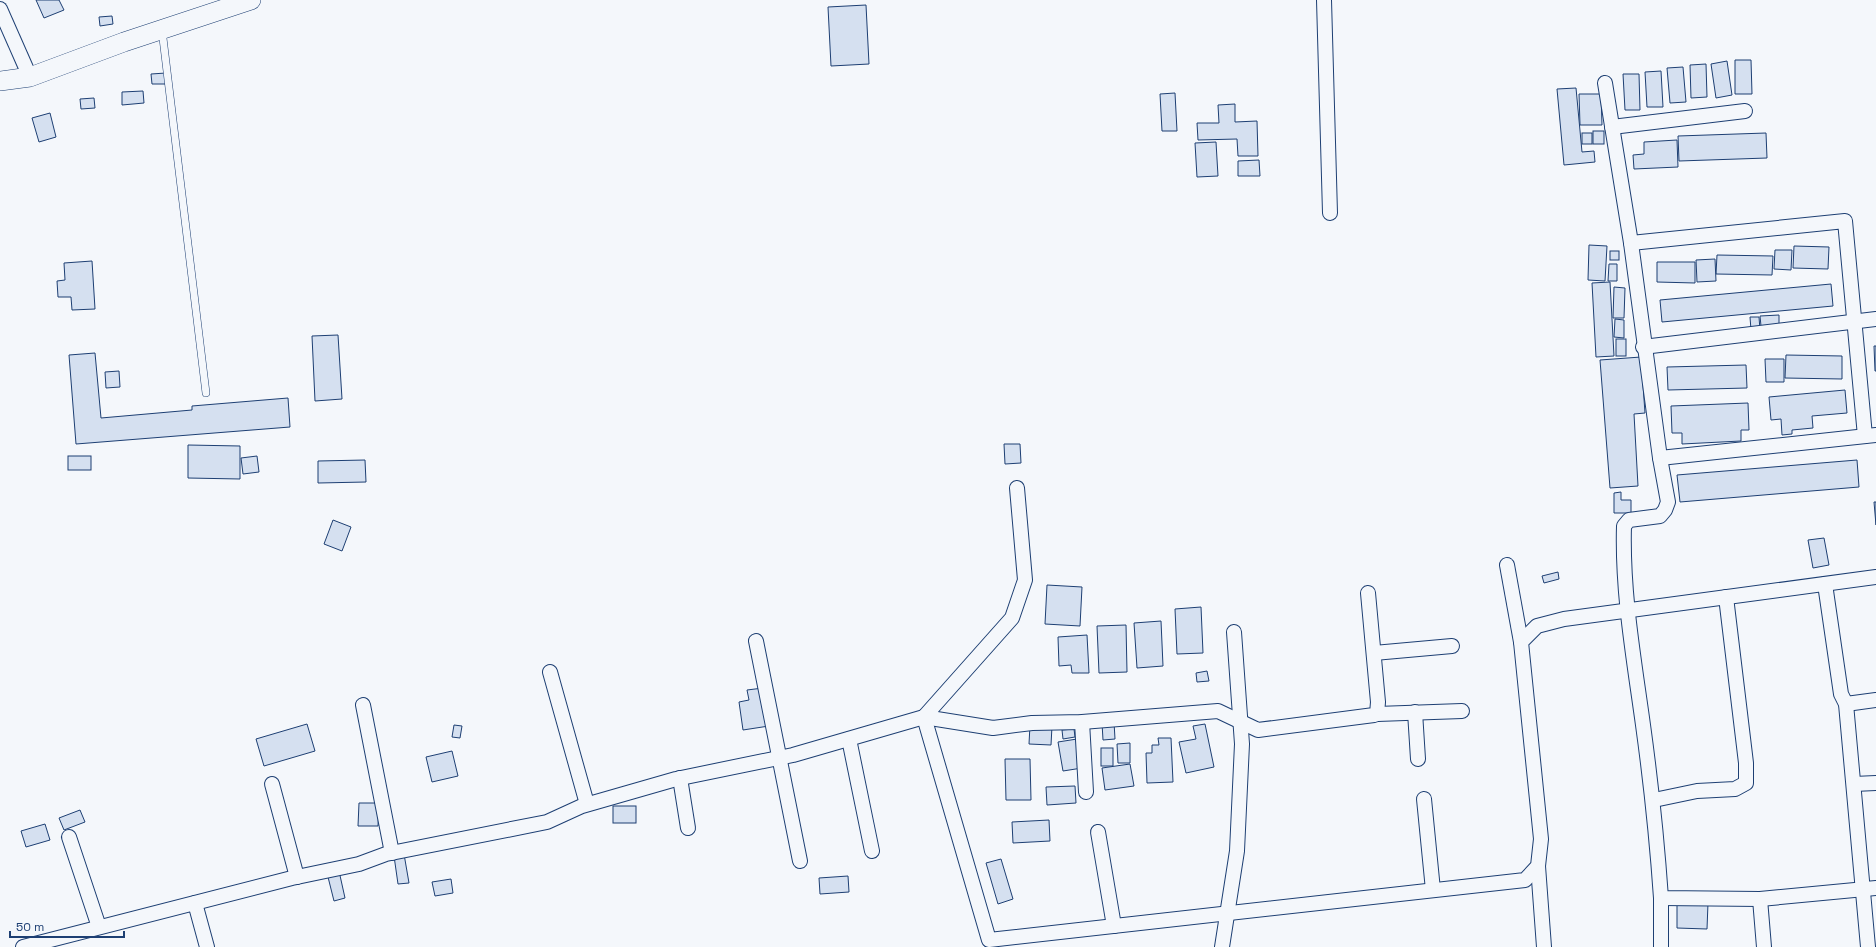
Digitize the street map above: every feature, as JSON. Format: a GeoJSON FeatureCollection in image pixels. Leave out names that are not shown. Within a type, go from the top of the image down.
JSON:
{"type":"FeatureCollection","features":[{"type":"Feature","properties":{"kind":"main road"},"geometry":{"type":"LineString","coordinates":[[0,81],[30,77],[252,0]]}},
{"type":"Feature","properties":{"kind":"street"},"geometry":{"type":"LineString","coordinates":[[1324,0],[1330,213]]}},
{"type":"Feature","properties":{"kind":"street"},"geometry":{"type":"LineString","coordinates":[[0,9],[30,77]]}},
{"type":"Feature","properties":{"kind":"street"},"geometry":{"type":"LineString","coordinates":[[1605,83],[1631,243],[1643,347],[1668,502],[1665,510],[1660,516],[1629,520],[1624,526],[1623,550],[1627,610],[1654,800],[1661,898],[1661,947]]}},
{"type":"Feature","properties":{"kind":"street"},"geometry":{"type":"LineString","coordinates":[[1612,127],[1745,111]]}},
{"type":"Feature","properties":{"kind":"street"},"geometry":{"type":"LineString","coordinates":[[1631,243],[1845,221],[1854,321],[1871,435],[1660,458]]}},
{"type":"Feature","properties":{"kind":"street"},"geometry":{"type":"LineString","coordinates":[[1643,347],[1876,319]]}},
{"type":"Feature","properties":{"kind":"street"},"geometry":{"type":"LineString","coordinates":[[924,716],[1012,618],[1025,580],[1018,488]]}},
{"type":"Feature","properties":{"kind":"street"},"geometry":{"type":"LineString","coordinates":[[1507,565],[1521,642],[1541,839],[1538,866],[1544,947]]}},
{"type":"Feature","properties":{"kind":"street"},"geometry":{"type":"LineString","coordinates":[[1521,642],[1538,626],[1564,619],[1876,577]]}},
{"type":"Feature","properties":{"kind":"street"},"geometry":{"type":"LineString","coordinates":[[1824,584],[1841,694],[1846,704],[1854,784],[1870,888],[1868,947]]}},
{"type":"Feature","properties":{"kind":"street"},"geometry":{"type":"LineString","coordinates":[[1368,593],[1378,702],[1377,714]]}},
{"type":"Feature","properties":{"kind":"street"},"geometry":{"type":"LineString","coordinates":[[1654,800],[1697,792],[1735,789],[1746,783],[1745,756],[1726,597]]}},
{"type":"Feature","properties":{"kind":"street"},"geometry":{"type":"LineString","coordinates":[[1222,947],[1237,851],[1242,744],[1234,632]]}},
{"type":"Feature","properties":{"kind":"street"},"geometry":{"type":"LineString","coordinates":[[756,640],[800,861]]}},
{"type":"Feature","properties":{"kind":"street"},"geometry":{"type":"LineString","coordinates":[[1374,653],[1452,646]]}},
{"type":"Feature","properties":{"kind":"street"},"geometry":{"type":"LineString","coordinates":[[550,672],[586,804]]}},
{"type":"Feature","properties":{"kind":"street"},"geometry":{"type":"LineString","coordinates":[[1846,704],[1876,700]]}},
{"type":"Feature","properties":{"kind":"street"},"geometry":{"type":"LineString","coordinates":[[363,705],[392,853]]}},
{"type":"Feature","properties":{"kind":"street"},"geometry":{"type":"LineString","coordinates":[[23,947],[296,877],[359,864],[392,853],[547,822],[586,804],[680,778],[780,758],[924,716],[993,728],[1032,723],[1082,722],[1218,711],[1258,730],[1299,726],[1377,714],[1462,711]]}},
{"type":"Feature","properties":{"kind":"street"},"geometry":{"type":"LineString","coordinates":[[1415,712],[1418,758]]}},
{"type":"Feature","properties":{"kind":"street"},"geometry":{"type":"LineString","coordinates":[[924,716],[989,940],[1525,880],[1538,866]]}},
{"type":"Feature","properties":{"kind":"street"},"geometry":{"type":"LineString","coordinates":[[1082,722],[1086,792]]}},
{"type":"Feature","properties":{"kind":"street"},"geometry":{"type":"LineString","coordinates":[[849,738],[872,851]]}},
{"type":"Feature","properties":{"kind":"street"},"geometry":{"type":"LineString","coordinates":[[680,778],[688,828]]}},
{"type":"Feature","properties":{"kind":"street"},"geometry":{"type":"LineString","coordinates":[[1854,784],[1876,783]]}},
{"type":"Feature","properties":{"kind":"street"},"geometry":{"type":"LineString","coordinates":[[272,784],[296,877]]}},
{"type":"Feature","properties":{"kind":"street"},"geometry":{"type":"LineString","coordinates":[[1424,799],[1433,890]]}},
{"type":"Feature","properties":{"kind":"street"},"geometry":{"type":"LineString","coordinates":[[1098,832],[1114,926]]}},
{"type":"Feature","properties":{"kind":"street"},"geometry":{"type":"LineString","coordinates":[[69,837],[99,928]]}},
{"type":"Feature","properties":{"kind":"street"},"geometry":{"type":"LineString","coordinates":[[1661,898],[1760,899],[1870,888]]}},
{"type":"Feature","properties":{"kind":"street"},"geometry":{"type":"LineString","coordinates":[[1760,899],[1764,947]]}},
{"type":"Feature","properties":{"kind":"street"},"geometry":{"type":"LineString","coordinates":[[195,903],[207,947]]}},
{"type":"Feature","properties":{"kind":"lane"},"geometry":{"type":"LineString","coordinates":[[162,30],[206,393]]}},
{"type":"Feature","properties":{"kind":"building"},"geometry":{"type":"Polygon","coordinates":[[[36,0],[59,0],[64,10],[44,18],[36,0]]]}},
{"type":"Feature","properties":{"kind":"building"},"geometry":{"type":"Polygon","coordinates":[[[866,5],[869,64],[831,66],[828,7],[866,5]]]}},
{"type":"Feature","properties":{"kind":"building"},"geometry":{"type":"Polygon","coordinates":[[[112,16],[113,24],[100,26],[99,17],[112,16]]]}},
{"type":"Feature","properties":{"kind":"building"},"geometry":{"type":"Polygon","coordinates":[[[1735,60],[1751,60],[1752,94],[1735,94],[1735,60]]]}},
{"type":"Feature","properties":{"kind":"building"},"geometry":{"type":"Polygon","coordinates":[[[1727,61],[1732,95],[1716,98],[1711,64],[1727,61]]]}},
{"type":"Feature","properties":{"kind":"building"},"geometry":{"type":"Polygon","coordinates":[[[1706,64],[1707,97],[1691,98],[1690,65],[1706,64]]]}},
{"type":"Feature","properties":{"kind":"building"},"geometry":{"type":"Polygon","coordinates":[[[1683,67],[1686,102],[1670,103],[1667,68],[1683,67]]]}},
{"type":"Feature","properties":{"kind":"building"},"geometry":{"type":"Polygon","coordinates":[[[1661,71],[1663,107],[1647,107],[1645,72],[1661,71]]]}},
{"type":"Feature","properties":{"kind":"building"},"geometry":{"type":"Polygon","coordinates":[[[166,73],[167,84],[152,84],[151,74],[166,73]]]}},
{"type":"Feature","properties":{"kind":"building"},"geometry":{"type":"Polygon","coordinates":[[[1623,74],[1639,74],[1640,110],[1625,110],[1623,74]]]}},
{"type":"Feature","properties":{"kind":"building"},"geometry":{"type":"Polygon","coordinates":[[[1576,88],[1582,152],[1594,151],[1595,162],[1564,165],[1557,89],[1576,88]]]}},
{"type":"Feature","properties":{"kind":"building"},"geometry":{"type":"Polygon","coordinates":[[[143,91],[144,103],[122,105],[122,92],[143,91]]]}},
{"type":"Feature","properties":{"kind":"building"},"geometry":{"type":"Polygon","coordinates":[[[1175,93],[1177,131],[1162,131],[1160,94],[1175,93]]]}},
{"type":"Feature","properties":{"kind":"building"},"geometry":{"type":"Polygon","coordinates":[[[1579,94],[1601,94],[1602,125],[1580,125],[1579,94]]]}},
{"type":"Feature","properties":{"kind":"building"},"geometry":{"type":"Polygon","coordinates":[[[94,98],[95,108],[81,109],[80,99],[94,98]]]}},
{"type":"Feature","properties":{"kind":"building"},"geometry":{"type":"Polygon","coordinates":[[[1235,104],[1235,122],[1257,121],[1258,156],[1238,156],[1237,139],[1198,140],[1197,123],[1219,123],[1218,105],[1235,104]]]}},
{"type":"Feature","properties":{"kind":"building"},"geometry":{"type":"Polygon","coordinates":[[[50,113],[56,137],[39,142],[32,118],[50,113]]]}},
{"type":"Feature","properties":{"kind":"building"},"geometry":{"type":"Polygon","coordinates":[[[1593,131],[1604,131],[1604,144],[1593,144],[1593,131]]]}},
{"type":"Feature","properties":{"kind":"building"},"geometry":{"type":"Polygon","coordinates":[[[1582,133],[1592,133],[1592,144],[1582,144],[1582,133]]]}},
{"type":"Feature","properties":{"kind":"building"},"geometry":{"type":"Polygon","coordinates":[[[1766,133],[1767,158],[1679,161],[1678,136],[1766,133]]]}},
{"type":"Feature","properties":{"kind":"building"},"geometry":{"type":"Polygon","coordinates":[[[1677,140],[1678,167],[1634,169],[1633,155],[1644,154],[1644,142],[1677,140]]]}},
{"type":"Feature","properties":{"kind":"building"},"geometry":{"type":"Polygon","coordinates":[[[1216,142],[1218,176],[1197,177],[1195,143],[1216,142]]]}},
{"type":"Feature","properties":{"kind":"building"},"geometry":{"type":"Polygon","coordinates":[[[1259,160],[1260,176],[1238,176],[1238,161],[1259,160]]]}},
{"type":"Feature","properties":{"kind":"building"},"geometry":{"type":"Polygon","coordinates":[[[1589,245],[1607,246],[1605,281],[1588,280],[1589,245]]]}},
{"type":"Feature","properties":{"kind":"building"},"geometry":{"type":"Polygon","coordinates":[[[1794,246],[1829,247],[1828,269],[1793,268],[1794,246]]]}},
{"type":"Feature","properties":{"kind":"building"},"geometry":{"type":"Polygon","coordinates":[[[1775,250],[1792,250],[1791,270],[1774,269],[1775,250]]]}},
{"type":"Feature","properties":{"kind":"building"},"geometry":{"type":"Polygon","coordinates":[[[1610,251],[1619,251],[1619,260],[1610,260],[1610,251]]]}},
{"type":"Feature","properties":{"kind":"building"},"geometry":{"type":"Polygon","coordinates":[[[1717,255],[1773,256],[1772,275],[1716,274],[1717,255]]]}},
{"type":"Feature","properties":{"kind":"building"},"geometry":{"type":"Polygon","coordinates":[[[1715,259],[1716,281],[1697,282],[1696,260],[1715,259]]]}},
{"type":"Feature","properties":{"kind":"building"},"geometry":{"type":"Polygon","coordinates":[[[92,261],[95,309],[72,310],[71,297],[58,297],[57,281],[65,280],[64,263],[92,261]]]}},
{"type":"Feature","properties":{"kind":"building"},"geometry":{"type":"Polygon","coordinates":[[[1657,262],[1695,262],[1695,283],[1657,282],[1657,262]]]}},
{"type":"Feature","properties":{"kind":"building"},"geometry":{"type":"Polygon","coordinates":[[[1609,264],[1617,264],[1617,281],[1608,281],[1609,264]]]}},
{"type":"Feature","properties":{"kind":"building"},"geometry":{"type":"Polygon","coordinates":[[[1610,282],[1614,356],[1596,357],[1592,283],[1610,282]]]}},
{"type":"Feature","properties":{"kind":"building"},"geometry":{"type":"Polygon","coordinates":[[[1831,284],[1833,306],[1662,322],[1660,300],[1831,284]]]}},
{"type":"Feature","properties":{"kind":"building"},"geometry":{"type":"Polygon","coordinates":[[[1614,287],[1625,288],[1624,318],[1613,318],[1614,287]]]}},
{"type":"Feature","properties":{"kind":"building"},"geometry":{"type":"Polygon","coordinates":[[[1779,315],[1779,325],[1761,326],[1760,316],[1779,315]]]}},
{"type":"Feature","properties":{"kind":"building"},"geometry":{"type":"Polygon","coordinates":[[[1750,317],[1759,317],[1760,330],[1751,330],[1750,317]]]}},
{"type":"Feature","properties":{"kind":"building"},"geometry":{"type":"Polygon","coordinates":[[[1615,319],[1624,320],[1624,338],[1614,337],[1615,319]]]}},
{"type":"Feature","properties":{"kind":"building"},"geometry":{"type":"Polygon","coordinates":[[[338,335],[342,399],[315,401],[312,336],[338,335]]]}},
{"type":"Feature","properties":{"kind":"building"},"geometry":{"type":"Polygon","coordinates":[[[1616,339],[1626,339],[1626,356],[1616,356],[1616,339]]]}},
{"type":"Feature","properties":{"kind":"building"},"geometry":{"type":"Polygon","coordinates":[[[1874,346],[1876,346],[1876,371],[1875,371],[1874,346]]]}},
{"type":"Feature","properties":{"kind":"building"},"geometry":{"type":"Polygon","coordinates":[[[95,353],[101,418],[192,410],[192,406],[288,398],[290,427],[76,444],[69,355],[95,353]]]}},
{"type":"Feature","properties":{"kind":"building"},"geometry":{"type":"Polygon","coordinates":[[[1786,355],[1842,356],[1842,379],[1785,378],[1786,355]]]}},
{"type":"Feature","properties":{"kind":"building"},"geometry":{"type":"Polygon","coordinates":[[[1641,357],[1645,413],[1634,414],[1638,486],[1610,488],[1600,360],[1641,357]]]}},
{"type":"Feature","properties":{"kind":"building"},"geometry":{"type":"Polygon","coordinates":[[[1765,359],[1784,359],[1784,382],[1766,382],[1765,359]]]}},
{"type":"Feature","properties":{"kind":"building"},"geometry":{"type":"Polygon","coordinates":[[[1746,365],[1747,388],[1668,390],[1667,367],[1746,365]]]}},
{"type":"Feature","properties":{"kind":"building"},"geometry":{"type":"Polygon","coordinates":[[[119,371],[120,387],[106,388],[105,372],[119,371]]]}},
{"type":"Feature","properties":{"kind":"building"},"geometry":{"type":"Polygon","coordinates":[[[1845,390],[1847,413],[1812,416],[1813,428],[1792,430],[1792,434],[1782,435],[1781,419],[1771,420],[1769,397],[1845,390]]]}},
{"type":"Feature","properties":{"kind":"building"},"geometry":{"type":"Polygon","coordinates":[[[1748,403],[1749,430],[1741,430],[1741,441],[1682,444],[1682,433],[1672,433],[1671,406],[1748,403]]]}},
{"type":"Feature","properties":{"kind":"building"},"geometry":{"type":"Polygon","coordinates":[[[1004,444],[1020,444],[1021,463],[1005,464],[1004,444]]]}},
{"type":"Feature","properties":{"kind":"building"},"geometry":{"type":"Polygon","coordinates":[[[188,445],[240,446],[240,479],[188,478],[188,445]]]}},
{"type":"Feature","properties":{"kind":"building"},"geometry":{"type":"Polygon","coordinates":[[[68,456],[91,456],[91,470],[68,470],[68,456]]]}},
{"type":"Feature","properties":{"kind":"building"},"geometry":{"type":"Polygon","coordinates":[[[257,456],[259,472],[243,474],[241,458],[257,456]]]}},
{"type":"Feature","properties":{"kind":"building"},"geometry":{"type":"Polygon","coordinates":[[[365,460],[366,482],[318,483],[318,461],[365,460]]]}},
{"type":"Feature","properties":{"kind":"building"},"geometry":{"type":"Polygon","coordinates":[[[1857,460],[1859,487],[1680,502],[1677,475],[1857,460]]]}},
{"type":"Feature","properties":{"kind":"building"},"geometry":{"type":"Polygon","coordinates":[[[1621,492],[1621,500],[1631,500],[1631,513],[1614,513],[1614,493],[1621,492]]]}},
{"type":"Feature","properties":{"kind":"building"},"geometry":{"type":"Polygon","coordinates":[[[1874,502],[1876,502],[1876,525],[1874,502]]]}},
{"type":"Feature","properties":{"kind":"building"},"geometry":{"type":"Polygon","coordinates":[[[333,520],[351,527],[342,551],[324,544],[333,520]]]}},
{"type":"Feature","properties":{"kind":"building"},"geometry":{"type":"Polygon","coordinates":[[[1824,538],[1829,565],[1813,568],[1808,540],[1824,538]]]}},
{"type":"Feature","properties":{"kind":"building"},"geometry":{"type":"Polygon","coordinates":[[[1558,572],[1559,579],[1544,583],[1542,576],[1558,572]]]}},
{"type":"Feature","properties":{"kind":"building"},"geometry":{"type":"Polygon","coordinates":[[[1047,585],[1082,587],[1080,626],[1045,624],[1047,585]]]}},
{"type":"Feature","properties":{"kind":"building"},"geometry":{"type":"Polygon","coordinates":[[[1201,607],[1203,653],[1177,654],[1175,609],[1201,607]]]}},
{"type":"Feature","properties":{"kind":"building"},"geometry":{"type":"Polygon","coordinates":[[[1161,621],[1163,666],[1137,668],[1134,623],[1161,621]]]}},
{"type":"Feature","properties":{"kind":"building"},"geometry":{"type":"Polygon","coordinates":[[[1126,625],[1127,672],[1099,673],[1097,626],[1126,625]]]}},
{"type":"Feature","properties":{"kind":"building"},"geometry":{"type":"Polygon","coordinates":[[[1087,635],[1089,673],[1072,673],[1071,665],[1059,666],[1058,637],[1087,635]]]}},
{"type":"Feature","properties":{"kind":"building"},"geometry":{"type":"Polygon","coordinates":[[[1207,671],[1209,681],[1197,682],[1196,673],[1207,671]]]}},
{"type":"Feature","properties":{"kind":"building"},"geometry":{"type":"Polygon","coordinates":[[[763,688],[769,726],[743,730],[739,702],[749,700],[747,690],[763,688]]]}},
{"type":"Feature","properties":{"kind":"building"},"geometry":{"type":"Polygon","coordinates":[[[1114,722],[1115,739],[1103,740],[1102,723],[1114,722]]]}},
{"type":"Feature","properties":{"kind":"building"},"geometry":{"type":"Polygon","coordinates":[[[307,724],[315,751],[264,766],[256,739],[307,724]]]}},
{"type":"Feature","properties":{"kind":"building"},"geometry":{"type":"Polygon","coordinates":[[[1205,724],[1214,767],[1186,773],[1179,742],[1196,739],[1193,726],[1205,724]]]}},
{"type":"Feature","properties":{"kind":"building"},"geometry":{"type":"Polygon","coordinates":[[[454,725],[462,726],[460,738],[452,737],[454,725]]]}},
{"type":"Feature","properties":{"kind":"building"},"geometry":{"type":"Polygon","coordinates":[[[1030,725],[1052,726],[1051,745],[1029,744],[1030,725]]]}},
{"type":"Feature","properties":{"kind":"building"},"geometry":{"type":"Polygon","coordinates":[[[1074,729],[1075,737],[1063,739],[1062,730],[1074,729]]]}},
{"type":"Feature","properties":{"kind":"building"},"geometry":{"type":"Polygon","coordinates":[[[1158,738],[1171,738],[1173,782],[1147,783],[1146,753],[1152,753],[1152,745],[1159,745],[1158,738]]]}},
{"type":"Feature","properties":{"kind":"building"},"geometry":{"type":"Polygon","coordinates":[[[1077,739],[1082,768],[1063,771],[1058,742],[1077,739]]]}},
{"type":"Feature","properties":{"kind":"building"},"geometry":{"type":"Polygon","coordinates":[[[1130,743],[1130,763],[1118,763],[1117,744],[1130,743]]]}},
{"type":"Feature","properties":{"kind":"building"},"geometry":{"type":"Polygon","coordinates":[[[1101,748],[1113,748],[1113,766],[1101,766],[1101,748]]]}},
{"type":"Feature","properties":{"kind":"building"},"geometry":{"type":"Polygon","coordinates":[[[452,751],[458,776],[432,782],[426,757],[452,751]]]}},
{"type":"Feature","properties":{"kind":"building"},"geometry":{"type":"Polygon","coordinates":[[[1005,759],[1030,759],[1031,800],[1006,800],[1005,759]]]}},
{"type":"Feature","properties":{"kind":"building"},"geometry":{"type":"Polygon","coordinates":[[[1130,764],[1134,786],[1105,790],[1102,768],[1130,764]]]}},
{"type":"Feature","properties":{"kind":"building"},"geometry":{"type":"Polygon","coordinates":[[[1075,786],[1076,803],[1047,805],[1046,787],[1075,786]]]}},
{"type":"Feature","properties":{"kind":"building"},"geometry":{"type":"Polygon","coordinates":[[[359,803],[379,803],[378,826],[358,826],[359,803]]]}},
{"type":"Feature","properties":{"kind":"building"},"geometry":{"type":"Polygon","coordinates":[[[613,806],[636,806],[636,823],[613,823],[613,806]]]}},
{"type":"Feature","properties":{"kind":"building"},"geometry":{"type":"Polygon","coordinates":[[[80,810],[85,822],[64,830],[59,818],[80,810]]]}},
{"type":"Feature","properties":{"kind":"building"},"geometry":{"type":"Polygon","coordinates":[[[1049,820],[1050,841],[1013,843],[1012,822],[1049,820]]]}},
{"type":"Feature","properties":{"kind":"building"},"geometry":{"type":"Polygon","coordinates":[[[45,824],[50,840],[26,847],[21,831],[45,824]]]}},
{"type":"Feature","properties":{"kind":"building"},"geometry":{"type":"Polygon","coordinates":[[[404,854],[409,883],[398,884],[394,856],[404,854]]]}},
{"type":"Feature","properties":{"kind":"building"},"geometry":{"type":"Polygon","coordinates":[[[1001,859],[1013,899],[998,904],[986,863],[1001,859]]]}},
{"type":"Feature","properties":{"kind":"building"},"geometry":{"type":"Polygon","coordinates":[[[339,871],[345,898],[334,901],[327,873],[339,871]]]}},
{"type":"Feature","properties":{"kind":"building"},"geometry":{"type":"Polygon","coordinates":[[[848,876],[849,892],[820,894],[819,878],[848,876]]]}},
{"type":"Feature","properties":{"kind":"building"},"geometry":{"type":"Polygon","coordinates":[[[451,879],[453,893],[435,896],[432,882],[451,879]]]}},
{"type":"Feature","properties":{"kind":"building"},"geometry":{"type":"Polygon","coordinates":[[[1677,902],[1708,903],[1707,929],[1677,928],[1677,902]]]}}]}
